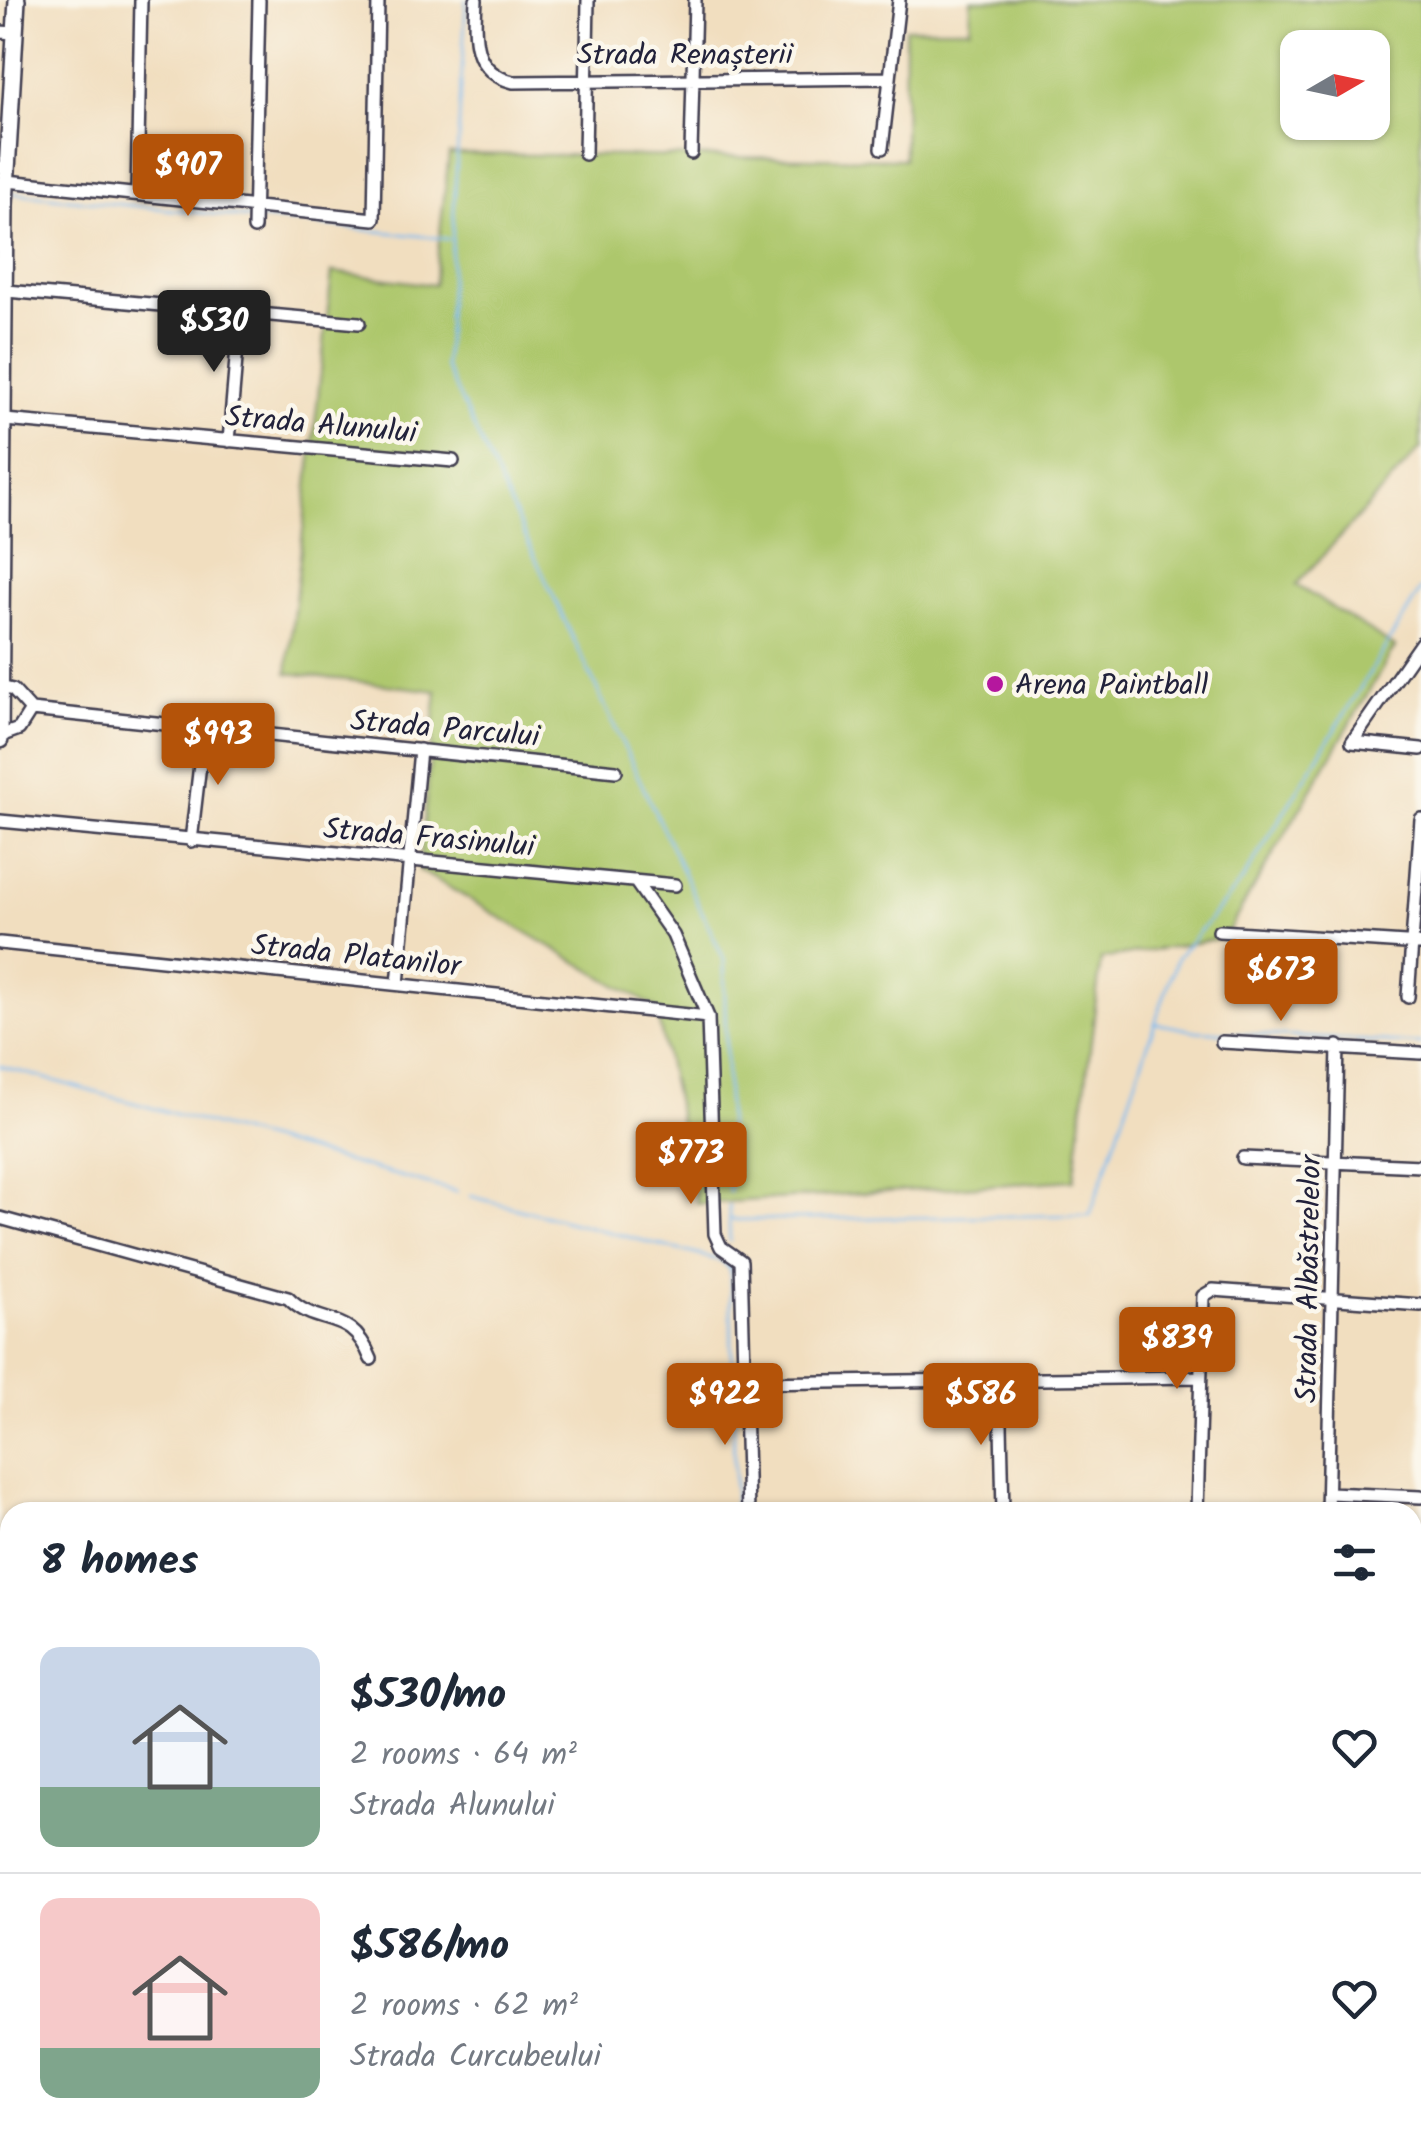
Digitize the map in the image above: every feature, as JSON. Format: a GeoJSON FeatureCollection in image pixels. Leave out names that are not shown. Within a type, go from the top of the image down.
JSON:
{"type":"FeatureCollection","features":[{"type":"Feature","properties":{"kind":"street"},"geometry":{"type":"LineString","coordinates":[[0,687],[14,690],[31,710],[20,729],[0,738],[0,687],[7,291],[8,32],[17,0]]}},
{"type":"Feature","properties":{"kind":"street"},"geometry":{"type":"LineString","coordinates":[[137,193],[140,0]]}},
{"type":"Feature","properties":{"kind":"street"},"geometry":{"type":"LineString","coordinates":[[255,216],[259,0]]}},
{"type":"Feature","properties":{"kind":"street"},"geometry":{"type":"LineString","coordinates":[[5,195],[137,193],[255,216],[374,219],[378,0]]}},
{"type":"Feature","properties":{"kind":"street","name":"Strada Renașterii"},"geometry":{"type":"LineString","coordinates":[[476,0],[474,36],[484,68],[494,77],[514,82],[890,78]]}},
{"type":"Feature","properties":{"kind":"street"},"geometry":{"type":"LineString","coordinates":[[585,154],[588,0]]}},
{"type":"Feature","properties":{"kind":"street"},"geometry":{"type":"LineString","coordinates":[[691,153],[694,0]]}},
{"type":"Feature","properties":{"kind":"street"},"geometry":{"type":"LineString","coordinates":[[882,148],[899,0]]}},
{"type":"Feature","properties":{"kind":"street"},"geometry":{"type":"LineString","coordinates":[[7,291],[359,323]]}},
{"type":"Feature","properties":{"kind":"street"},"geometry":{"type":"LineString","coordinates":[[229,441],[240,312]]}},
{"type":"Feature","properties":{"kind":"street","name":"Strada Alunului"},"geometry":{"type":"LineString","coordinates":[[5,420],[454,461]]}},
{"type":"Feature","properties":{"kind":"street"},"geometry":{"type":"LineString","coordinates":[[1421,643],[1352,742],[1421,749]]}},
{"type":"Feature","properties":{"kind":"street","name":"Strada Parcului"},"geometry":{"type":"LineString","coordinates":[[31,710],[616,772]]}},
{"type":"Feature","properties":{"kind":"street"},"geometry":{"type":"LineString","coordinates":[[191,841],[204,730]]}},
{"type":"Feature","properties":{"kind":"street"},"geometry":{"type":"LineString","coordinates":[[398,984],[420,750]]}},
{"type":"Feature","properties":{"kind":"street"},"geometry":{"type":"LineString","coordinates":[[1408,997],[1416,944],[1421,819]]}},
{"type":"Feature","properties":{"kind":"street","name":"Strada Frasinului"},"geometry":{"type":"LineString","coordinates":[[0,821],[675,885]]}},
{"type":"Feature","properties":{"kind":"street"},"geometry":{"type":"LineString","coordinates":[[635,881],[673,934],[708,1018],[712,1210],[720,1246],[742,1261],[748,1502]]}},
{"type":"Feature","properties":{"kind":"street"},"geometry":{"type":"LineString","coordinates":[[1219,931],[1416,944]]}},
{"type":"Feature","properties":{"kind":"street","name":"Strada Platanilor"},"geometry":{"type":"LineString","coordinates":[[0,943],[708,1018]]}},
{"type":"Feature","properties":{"kind":"street"},"geometry":{"type":"LineString","coordinates":[[1222,1042],[1421,1053]]}},
{"type":"Feature","properties":{"kind":"street","name":"Strada Albăstrelelor"},"geometry":{"type":"LineString","coordinates":[[1328,1502],[1338,1046]]}},
{"type":"Feature","properties":{"kind":"street"},"geometry":{"type":"LineString","coordinates":[[1243,1158],[1421,1166]]}},
{"type":"Feature","properties":{"kind":"street"},"geometry":{"type":"LineString","coordinates":[[0,1218],[288,1298],[300,1310],[344,1321],[362,1337],[371,1359]]}},
{"type":"Feature","properties":{"kind":"street"},"geometry":{"type":"LineString","coordinates":[[1197,1502],[1198,1377],[1202,1308],[1208,1292],[1421,1305]]}},
{"type":"Feature","properties":{"kind":"street"},"geometry":{"type":"LineString","coordinates":[[744,1383],[1198,1377]]}},
{"type":"Feature","properties":{"kind":"street"},"geometry":{"type":"LineString","coordinates":[[1000,1382],[1003,1502]]}},
{"type":"Feature","properties":{"kind":"street"},"geometry":{"type":"LineString","coordinates":[[1329,1492],[1421,1496]]}},
{"type":"Feature","properties":{"kind":"green space"},"geometry":{"type":"Polygon","coordinates":[[[971,0],[1421,0],[1421,448],[1296,585],[1395,647],[1224,938],[1101,959],[1074,1180],[697,1204],[656,1008],[419,870],[437,691],[287,673],[332,272],[434,285],[449,154],[904,159],[905,28],[970,28],[971,0]]]}},
{"type":"Feature","properties":{"kind":"waterway"},"geometry":{"type":"LineString","coordinates":[[466,0],[445,366],[724,959],[729,1192]]}},
{"type":"Feature","properties":{"kind":"waterway"},"geometry":{"type":"LineString","coordinates":[[13,193],[249,218]]}},
{"type":"Feature","properties":{"kind":"waterway"},"geometry":{"type":"LineString","coordinates":[[257,218],[448,239]]}},
{"type":"Feature","properties":{"kind":"waterway"},"geometry":{"type":"LineString","coordinates":[[729,1206],[729,1220],[1090,1215],[1177,958],[1242,881],[1421,589]]}},
{"type":"Feature","properties":{"kind":"waterway"},"geometry":{"type":"LineString","coordinates":[[1155,1023],[1196,1031],[1421,1044]]}},
{"type":"Feature","properties":{"kind":"waterway"},"geometry":{"type":"LineString","coordinates":[[0,1066],[457,1192]]}},
{"type":"Feature","properties":{"kind":"waterway"},"geometry":{"type":"LineString","coordinates":[[470,1196],[722,1261],[730,1269]]}},
{"type":"Feature","properties":{"kind":"waterway"},"geometry":{"type":"LineString","coordinates":[[729,1222],[730,1241]]}},
{"type":"Feature","properties":{"kind":"waterway"},"geometry":{"type":"LineString","coordinates":[[730,1260],[735,1502]]}},
{"type":"Feature","properties":{"kind":"place","name":"Arena Paintball"},"geometry":{"type":"Point","coordinates":[995,684]}}]}
